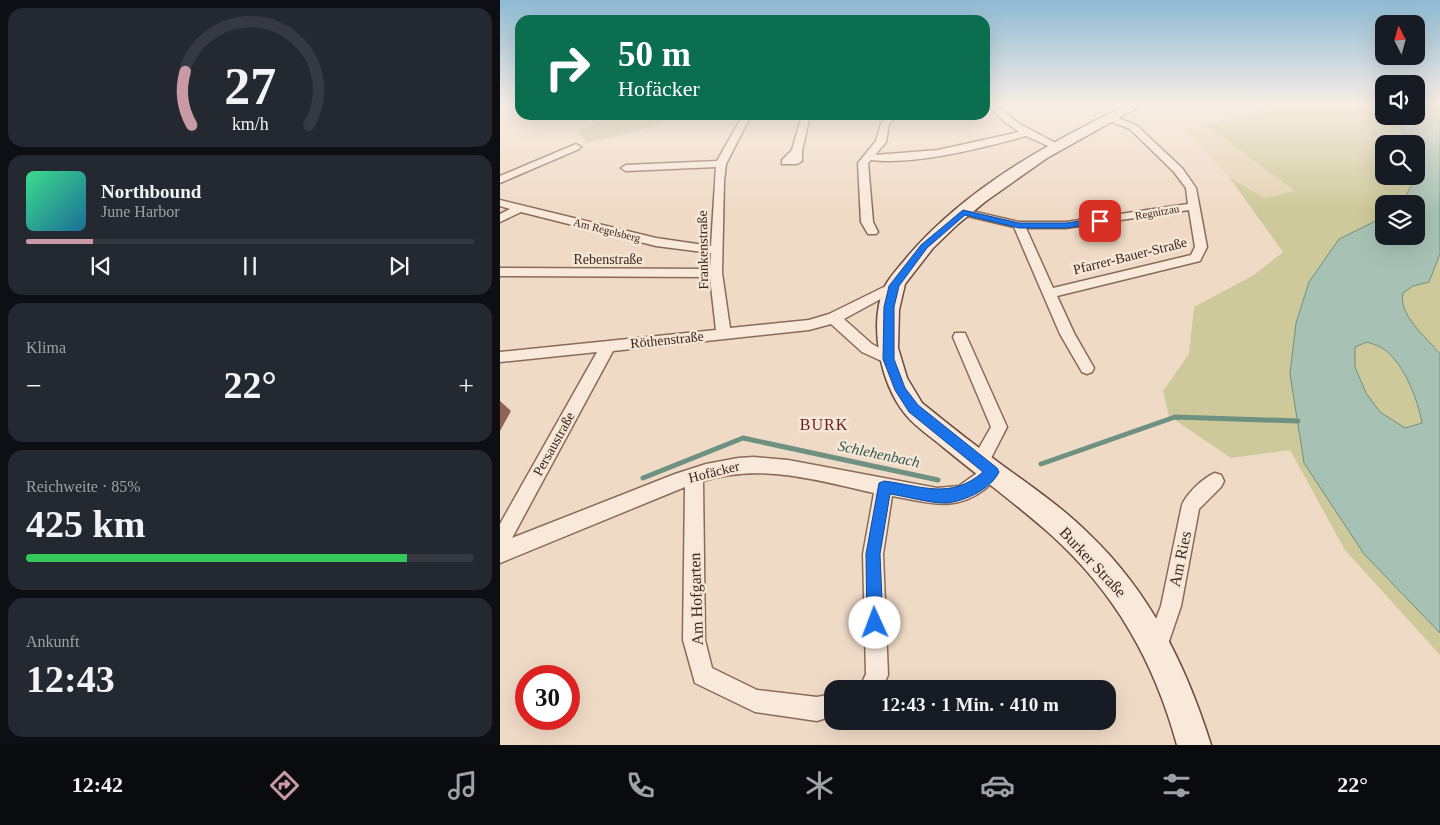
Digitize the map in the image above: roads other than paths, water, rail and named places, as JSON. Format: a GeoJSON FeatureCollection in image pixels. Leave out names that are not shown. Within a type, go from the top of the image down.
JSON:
{"type":"FeatureCollection","features":[{"type":"Feature","properties":{"kind":"main road","name":"Burker Straße"},"geometry":{"type":"LineString","coordinates":[[1069,141],[1009,177],[963,212],[932,238],[916,255],[894,286],[889,307],[888,359],[900,390],[914,409],[1042,509],[1079,542],[1118,584],[1157,645],[1188,721],[1194,745]]}},
{"type":"Feature","properties":{"kind":"street","name":"Frankenstraße"},"geometry":{"type":"LineString","coordinates":[[724,334],[716,273],[719,181],[721,164],[733,141]]}},
{"type":"Feature","properties":{"kind":"street"},"geometry":{"type":"LineString","coordinates":[[797,150],[799,141]]}},
{"type":"Feature","properties":{"kind":"street"},"geometry":{"type":"LineString","coordinates":[[872,232],[867,222],[863,163],[881,141]]}},
{"type":"Feature","properties":{"kind":"street"},"geometry":{"type":"LineString","coordinates":[[869,157],[934,154],[999,141]]}},
{"type":"Feature","properties":{"kind":"street"},"geometry":{"type":"LineString","coordinates":[[1044,141],[1058,147]]}},
{"type":"Feature","properties":{"kind":"street","name":"Regnitzau"},"geometry":{"type":"LineString","coordinates":[[963,212],[1019,225],[1066,225],[1195,206],[1191,188],[1178,170],[1148,141]]}},
{"type":"Feature","properties":{"kind":"street"},"geometry":{"type":"LineString","coordinates":[[500,180],[576,147]]}},
{"type":"Feature","properties":{"kind":"street"},"geometry":{"type":"LineString","coordinates":[[626,168],[721,164]]}},
{"type":"Feature","properties":{"kind":"street","name":"Am Regelsberg"},"geometry":{"type":"LineString","coordinates":[[500,203],[656,242],[716,250]]}},
{"type":"Feature","properties":{"kind":"street","name":"Pfarrer-Bauer-Straße"},"geometry":{"type":"LineString","coordinates":[[1050,293],[1196,258],[1201,247],[1195,206]]}},
{"type":"Feature","properties":{"kind":"street"},"geometry":{"type":"LineString","coordinates":[[500,219],[519,208]]}},
{"type":"Feature","properties":{"kind":"street"},"geometry":{"type":"LineString","coordinates":[[1019,225],[1067,334],[1086,368]]}},
{"type":"Feature","properties":{"kind":"street","name":"Rebenstraße"},"geometry":{"type":"LineString","coordinates":[[500,272],[716,273]]}},
{"type":"Feature","properties":{"kind":"street","name":"Röthenstraße"},"geometry":{"type":"LineString","coordinates":[[500,357],[809,325],[834,318],[894,286]]}},
{"type":"Feature","properties":{"kind":"street"},"geometry":{"type":"LineString","coordinates":[[834,318],[868,348],[888,359]]}},
{"type":"Feature","properties":{"kind":"street"},"geometry":{"type":"LineString","coordinates":[[960,337],[999,427],[986,467]]}},
{"type":"Feature","properties":{"kind":"street","name":"Persaustraße"},"geometry":{"type":"LineString","coordinates":[[500,542],[608,346]]}},
{"type":"Feature","properties":{"kind":"street","name":"Hofäcker"},"geometry":{"type":"LineString","coordinates":[[500,553],[613,506],[726,466],[743,464],[772,465],[884,487],[946,496],[964,492],[977,485],[986,467]]}},
{"type":"Feature","properties":{"kind":"street","name":"Am Hofgarten"},"geometry":{"type":"LineString","coordinates":[[694,476],[694,640],[703,675],[755,700],[817,709],[824,707]]}},
{"type":"Feature","properties":{"kind":"street","name":"Am Ries"},"geometry":{"type":"LineString","coordinates":[[1157,645],[1171,606],[1191,505],[1215,482]]}},
{"type":"Feature","properties":{"kind":"street"},"geometry":{"type":"LineString","coordinates":[[874,680],[877,675],[873,554],[884,487]]}},
{"type":"Feature","properties":{"kind":"waterway","name":"Schlehenbach"},"geometry":{"type":"LineString","coordinates":[[1041,464],[1175,417],[1298,421]]}},
{"type":"Feature","properties":{"kind":"waterway","name":"Schlehenbach"},"geometry":{"type":"LineString","coordinates":[[643,478],[743,438],[938,480]]}},
{"type":"Feature","properties":{"kind":"district","name":"BURK"},"geometry":{"type":"Point","coordinates":[824,424]}}]}
